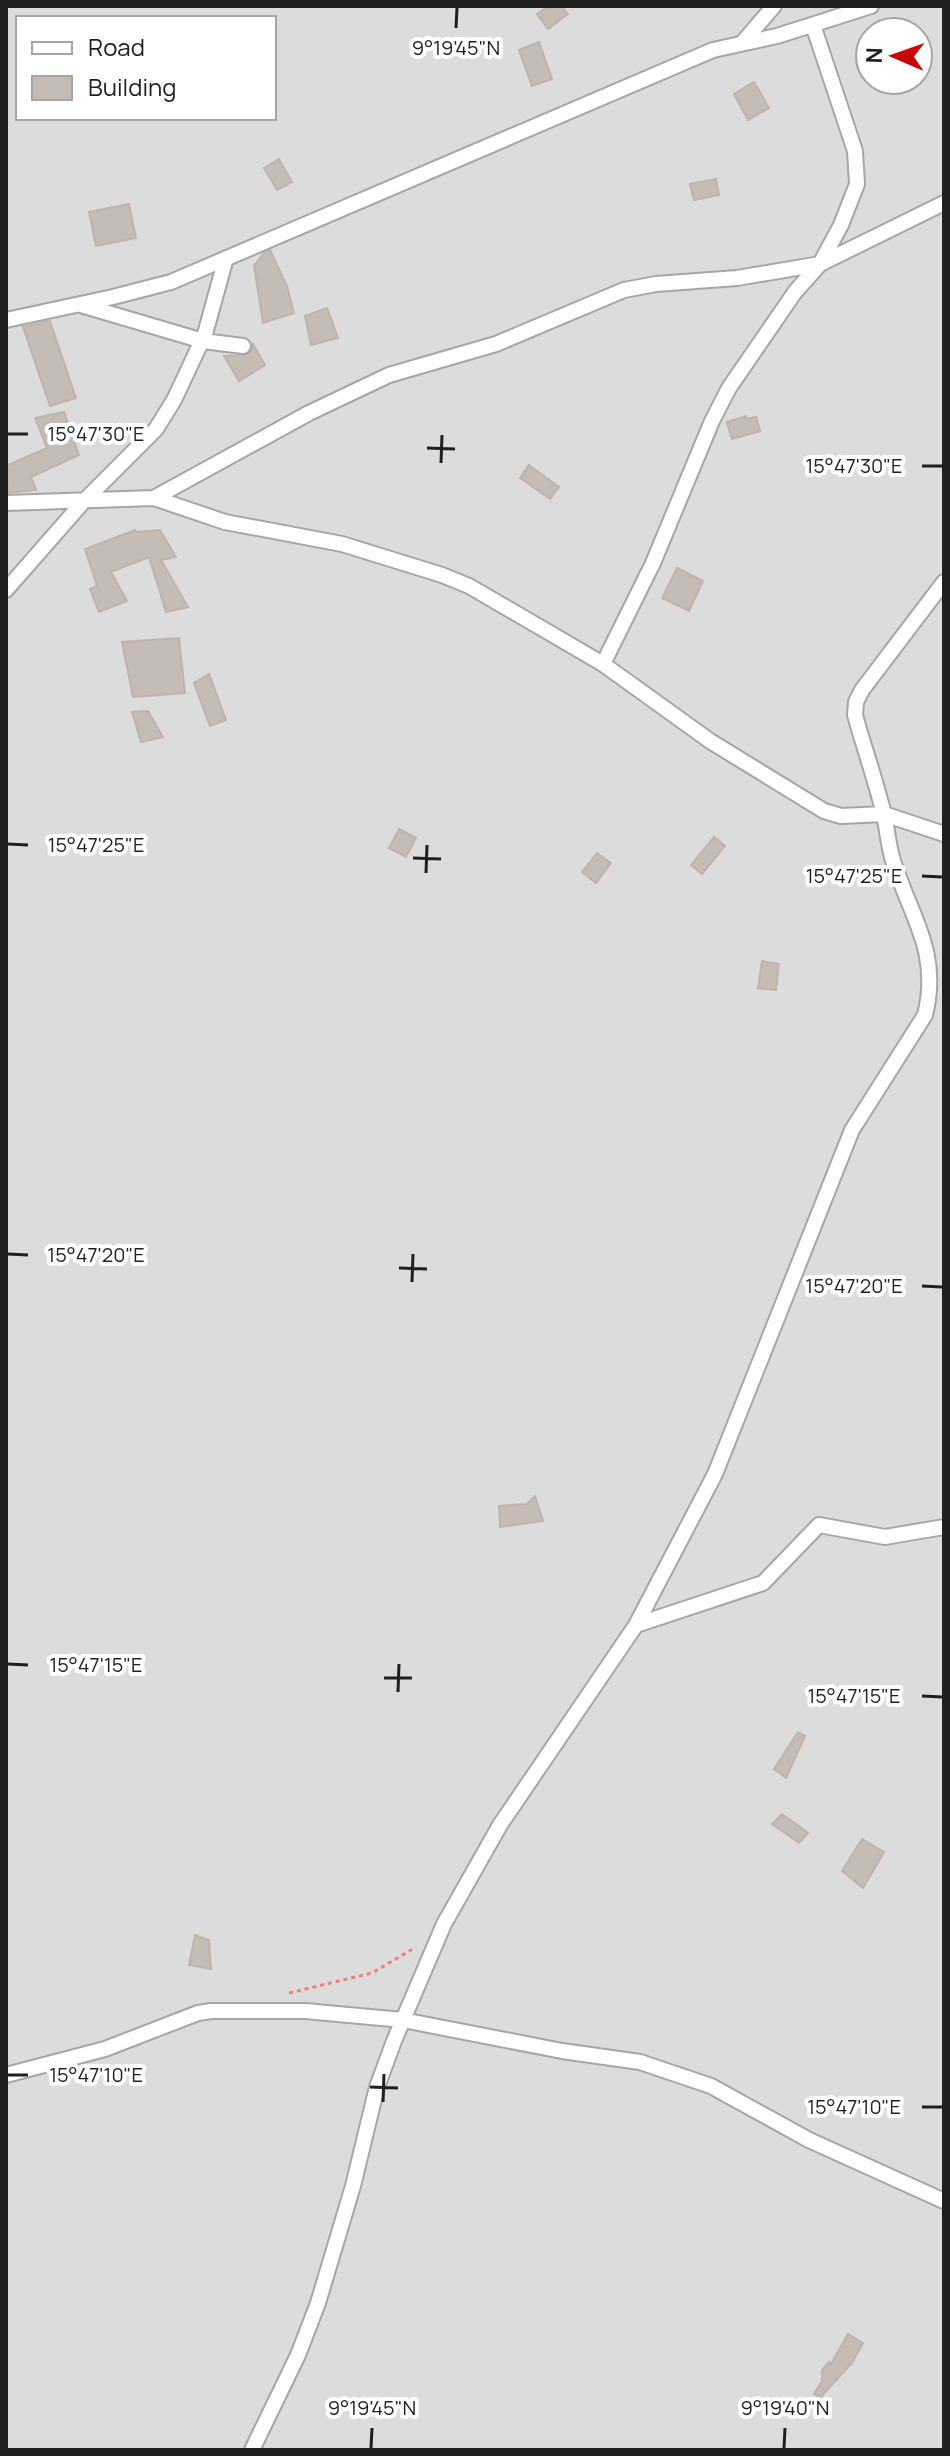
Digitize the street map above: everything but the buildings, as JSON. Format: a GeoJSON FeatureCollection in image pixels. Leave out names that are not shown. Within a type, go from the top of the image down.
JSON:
{"type":"FeatureCollection","features":[{"type":"Feature","properties":{"kind":"street"},"geometry":{"type":"LineString","coordinates":[[743,42],[774,6]]}},
{"type":"Feature","properties":{"kind":"street"},"geometry":{"type":"LineString","coordinates":[[6,320],[171,282],[713,50],[813,25],[871,6]]}},
{"type":"Feature","properties":{"kind":"street"},"geometry":{"type":"LineString","coordinates":[[603,664],[653,563],[712,421],[729,388],[795,292],[820,264],[841,225],[857,184],[855,151],[813,25]]}},
{"type":"Feature","properties":{"kind":"street"},"geometry":{"type":"LineString","coordinates":[[154,498],[309,413],[389,375],[496,344],[611,295],[656,284],[737,278],[820,264],[944,203]]}},
{"type":"Feature","properties":{"kind":"street"},"geometry":{"type":"LineString","coordinates":[[6,590],[84,501],[156,429],[203,341],[226,258]]}},
{"type":"Feature","properties":{"kind":"street"},"geometry":{"type":"LineString","coordinates":[[78,304],[203,341],[243,346]]}},
{"type":"Feature","properties":{"kind":"street"},"geometry":{"type":"LineString","coordinates":[[6,503],[154,498],[225,522],[342,544],[442,575],[469,586],[603,664],[710,741],[824,811],[841,816],[884,814],[944,834]]}},
{"type":"Feature","properties":{"kind":"street"},"geometry":{"type":"LineString","coordinates":[[252,2450],[298,2355],[318,2303],[353,2186],[377,2087],[440,1933],[500,1825],[636,1625],[715,1474],[852,1130],[925,1015],[930,996],[927,955],[920,925],[892,857],[884,814],[855,715],[856,702],[944,582]]}},
{"type":"Feature","properties":{"kind":"street"},"geometry":{"type":"LineString","coordinates":[[636,1625],[763,1583],[819,1525],[885,1537],[944,1527]]}},
{"type":"Feature","properties":{"kind":"street"},"geometry":{"type":"LineString","coordinates":[[6,2075],[105,2049],[198,2013],[211,2011],[305,2011],[403,2020],[562,2051],[640,2062],[711,2086],[809,2140],[944,2201]]}},
{"type":"Feature","properties":{"kind":"path"},"geometry":{"type":"LineString","coordinates":[[280,1996],[372,1973],[440,1933]]}},
{"type":"Feature","properties":{"kind":"shaded area"},"geometry":{"type":"Polygon","coordinates":[[[6,6],[944,6],[944,2450],[6,2450],[6,6]]]}}]}
